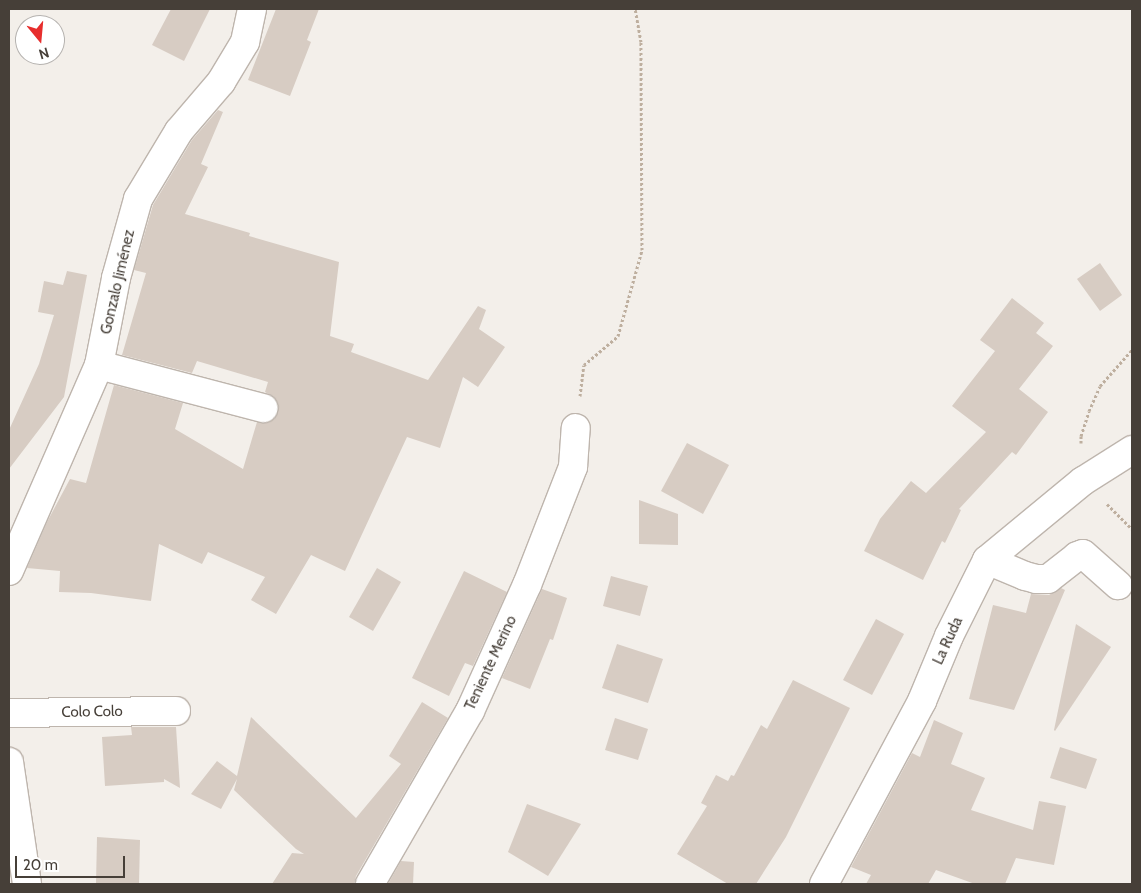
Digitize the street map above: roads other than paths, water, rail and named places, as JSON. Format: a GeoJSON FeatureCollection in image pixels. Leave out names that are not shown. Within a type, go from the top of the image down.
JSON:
{"type":"FeatureCollection","features":[{"type":"Feature","properties":{"kind":"street","name":"Gonzalo Jiménez"},"geometry":{"type":"LineString","coordinates":[[9,571],[100,366],[116,278],[138,198],[179,131],[221,82],[245,42],[252,9]]}},
{"type":"Feature","properties":{"kind":"street"},"geometry":{"type":"LineString","coordinates":[[100,366],[263,408]]}},
{"type":"Feature","properties":{"kind":"street","name":"Teniente Merino"},"geometry":{"type":"LineString","coordinates":[[370,884],[470,711],[527,585],[573,467],[576,428]]}},
{"type":"Feature","properties":{"kind":"street","name":"La Ruda"},"geometry":{"type":"LineString","coordinates":[[824,884],[922,701],[949,636],[987,560],[1084,481],[1132,450]]}},
{"type":"Feature","properties":{"kind":"street"},"geometry":{"type":"LineString","coordinates":[[987,560],[1025,576],[1036,579],[1048,579],[1077,556],[1083,554],[1118,585]]}},
{"type":"Feature","properties":{"kind":"street","name":"Colo Colo"},"geometry":{"type":"LineString","coordinates":[[9,713],[176,711]]}},
{"type":"Feature","properties":{"kind":"street"},"geometry":{"type":"LineString","coordinates":[[9,762],[27,884]]}}]}
